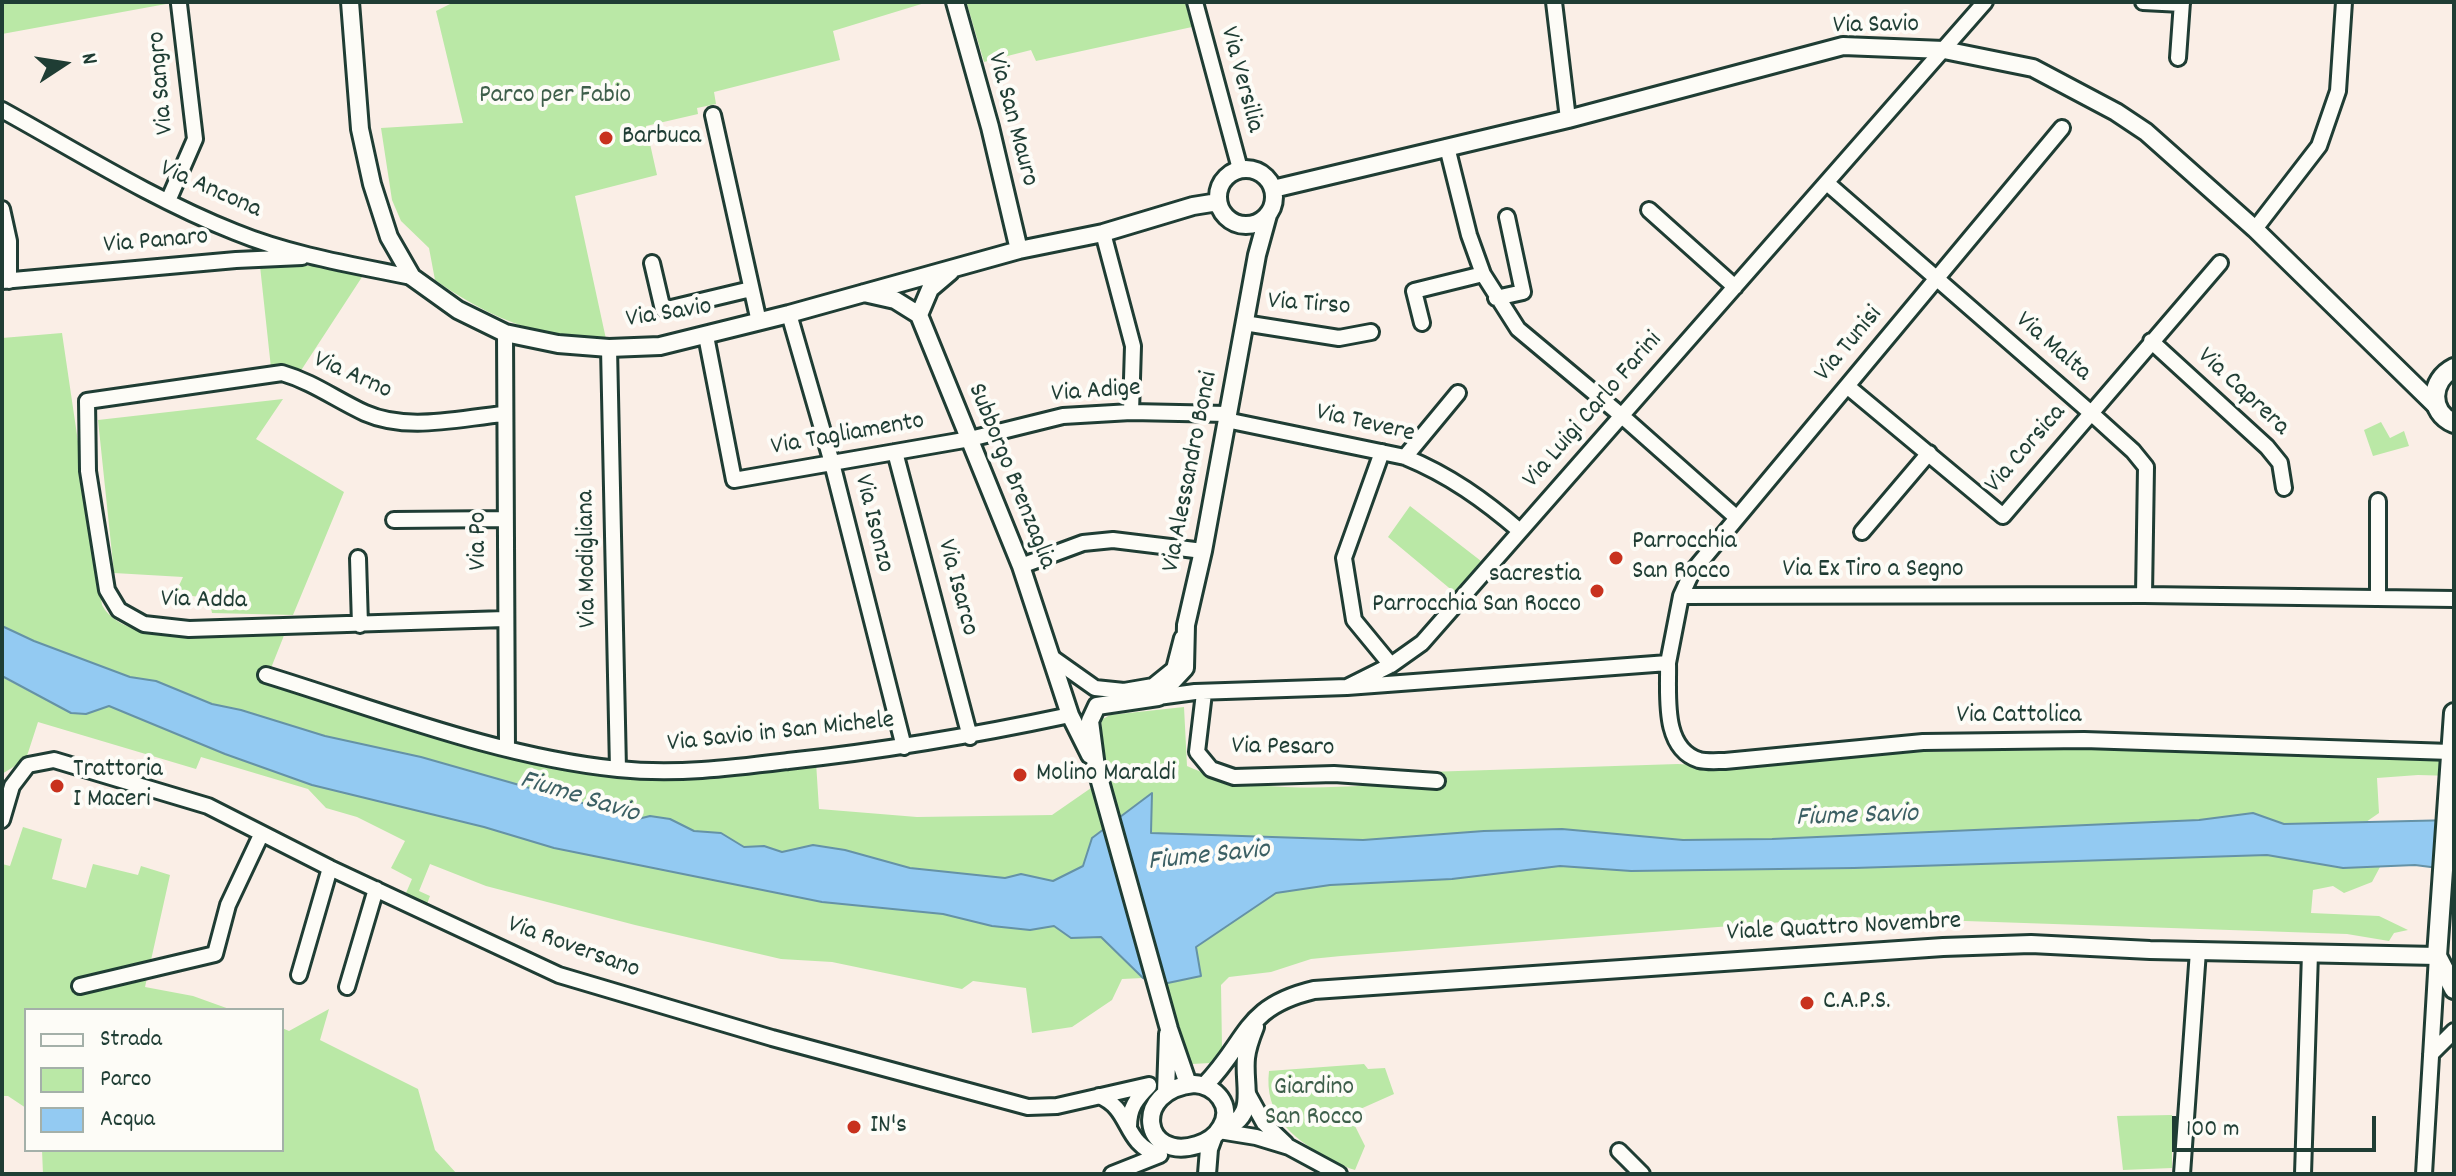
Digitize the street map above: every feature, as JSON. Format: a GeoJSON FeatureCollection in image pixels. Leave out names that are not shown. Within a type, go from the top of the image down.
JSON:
{"type":"FeatureCollection","features":[{"type":"Feature","properties":{"kind":"main road"},"geometry":{"type":"LineString","coordinates":[[2448,422],[2435,390],[2450,371]]}},
{"type":"Feature","properties":{"kind":"main road"},"geometry":{"type":"LineString","coordinates":[[2454,713],[2448,748],[2437,956],[2454,989]]}},
{"type":"Feature","properties":{"kind":"main road"},"geometry":{"type":"LineString","coordinates":[[2437,956],[2454,973]]}},
{"type":"Feature","properties":{"kind":"street","name":"Via Savio"},"geometry":{"type":"LineString","coordinates":[[350,2],[360,129],[372,184],[389,237],[412,277],[458,310],[505,333],[558,344],[609,348],[660,346],[789,314],[1019,250],[1103,233],[1193,206],[1218,202]]}},
{"type":"Feature","properties":{"kind":"street","name":"Via San Mauro"},"geometry":{"type":"LineString","coordinates":[[955,2],[990,127],[1019,250]]}},
{"type":"Feature","properties":{"kind":"street","name":"Via Versilia"},"geometry":{"type":"LineString","coordinates":[[1195,2],[1240,169]]}},
{"type":"Feature","properties":{"kind":"street"},"geometry":{"type":"LineString","coordinates":[[1554,2],[1568,119]]}},
{"type":"Feature","properties":{"kind":"street"},"geometry":{"type":"LineString","coordinates":[[1963,2],[1971,19]]}},
{"type":"Feature","properties":{"kind":"street","name":"Via Luigi Carlo Farini"},"geometry":{"type":"LineString","coordinates":[[1096,767],[1090,721],[1097,706],[1204,693],[1347,687],[1391,665],[1422,643],[1985,2]]}},
{"type":"Feature","properties":{"kind":"street"},"geometry":{"type":"LineString","coordinates":[[2143,2],[2182,3],[2178,58]]}},
{"type":"Feature","properties":{"kind":"street"},"geometry":{"type":"LineString","coordinates":[[2255,229],[2319,146],[2338,91],[2344,2]]}},
{"type":"Feature","properties":{"kind":"street","name":"Via Sangro"},"geometry":{"type":"LineString","coordinates":[[168,201],[195,139],[179,4]]}},
{"type":"Feature","properties":{"kind":"street","name":"Via Savio"},"geometry":{"type":"LineString","coordinates":[[1273,189],[1568,119],[1843,46],[1944,50],[2033,68],[2116,112],[2146,132],[2255,229],[2405,375],[2448,422]]}},
{"type":"Feature","properties":{"kind":"street","name":"Via Ancona"},"geometry":{"type":"LineString","coordinates":[[2,110],[168,201],[236,233],[314,257],[412,277]]}},
{"type":"Feature","properties":{"kind":"street"},"geometry":{"type":"LineString","coordinates":[[713,115],[759,322]]}},
{"type":"Feature","properties":{"kind":"street","name":"Via Tunisi"},"geometry":{"type":"LineString","coordinates":[[1681,596],[1692,572],[2062,128]]}},
{"type":"Feature","properties":{"kind":"street"},"geometry":{"type":"LineString","coordinates":[[1447,147],[1469,235],[1483,274],[1518,329],[1737,518]]}},
{"type":"Feature","properties":{"kind":"street"},"geometry":{"type":"LineString","coordinates":[[1269,213],[1274,199],[1273,189],[1260,173],[1240,169],[1224,179],[1219,188],[1218,202],[1225,217],[1233,223],[1251,225],[1269,213],[1280,196],[1297,182]]}},
{"type":"Feature","properties":{"kind":"street","name":"Via Malta"},"geometry":{"type":"LineString","coordinates":[[1827,183],[2091,413],[2146,467],[2144,595]]}},
{"type":"Feature","properties":{"kind":"street"},"geometry":{"type":"LineString","coordinates":[[2,209],[9,241],[5,281]]}},
{"type":"Feature","properties":{"kind":"street"},"geometry":{"type":"LineString","coordinates":[[1649,210],[1735,287]]}},
{"type":"Feature","properties":{"kind":"street","name":"Via Alessandro Bonci"},"geometry":{"type":"LineString","coordinates":[[1185,668],[1186,625],[1203,551],[1257,255],[1269,213]]}},
{"type":"Feature","properties":{"kind":"street"},"geometry":{"type":"LineString","coordinates":[[1496,298],[1523,292],[1507,217]]}},
{"type":"Feature","properties":{"kind":"street","name":"Via Alessandro Bonci"},"geometry":{"type":"LineString","coordinates":[[1251,225],[1257,255]]}},
{"type":"Feature","properties":{"kind":"street"},"geometry":{"type":"LineString","coordinates":[[1103,233],[1133,346],[1131,412]]}},
{"type":"Feature","properties":{"kind":"street","name":"Via Panaro"},"geometry":{"type":"LineString","coordinates":[[5,281],[236,260],[314,257]]}},
{"type":"Feature","properties":{"kind":"street"},"geometry":{"type":"LineString","coordinates":[[652,263],[663,310],[751,289]]}},
{"type":"Feature","properties":{"kind":"street","name":"Via Corsica"},"geometry":{"type":"LineString","coordinates":[[1847,386],[2003,516],[2220,263]]}},
{"type":"Feature","properties":{"kind":"street"},"geometry":{"type":"LineString","coordinates":[[861,292],[895,300],[919,315],[930,289],[954,268]]}},
{"type":"Feature","properties":{"kind":"street"},"geometry":{"type":"LineString","coordinates":[[1422,323],[1414,291],[1483,274]]}},
{"type":"Feature","properties":{"kind":"street","name":"Via Isonzo"},"geometry":{"type":"LineString","coordinates":[[789,314],[832,463],[904,747]]}},
{"type":"Feature","properties":{"kind":"street","name":"Subborgo Brenzaglia"},"geometry":{"type":"LineString","coordinates":[[919,315],[1021,566],[1070,715],[1096,767]]}},
{"type":"Feature","properties":{"kind":"street","name":"Via Tirso"},"geometry":{"type":"LineString","coordinates":[[1244,323],[1339,338],[1371,332]]}},
{"type":"Feature","properties":{"kind":"street","name":"Via Po"},"geometry":{"type":"LineString","coordinates":[[505,333],[507,749]]}},
{"type":"Feature","properties":{"kind":"street","name":"Via Tagliamento"},"geometry":{"type":"LineString","coordinates":[[706,336],[734,480],[970,439]]}},
{"type":"Feature","properties":{"kind":"street","name":"Via Caprera"},"geometry":{"type":"LineString","coordinates":[[2151,341],[2267,447],[2280,463],[2284,488]]}},
{"type":"Feature","properties":{"kind":"street","name":"Via Modigliana"},"geometry":{"type":"LineString","coordinates":[[609,348],[618,769]]}},
{"type":"Feature","properties":{"kind":"street"},"geometry":{"type":"LineString","coordinates":[[2405,375],[2450,371]]}},
{"type":"Feature","properties":{"kind":"street","name":"Via Arno"},"geometry":{"type":"LineString","coordinates":[[87,401],[282,373],[308,381],[366,413],[405,424],[504,414]]}},
{"type":"Feature","properties":{"kind":"street"},"geometry":{"type":"LineString","coordinates":[[1405,457],[1458,393]]}},
{"type":"Feature","properties":{"kind":"street","name":"Via Adda"},"geometry":{"type":"LineString","coordinates":[[87,401],[88,471],[107,590],[119,610],[144,624],[189,629],[505,619]]}},
{"type":"Feature","properties":{"kind":"street","name":"Via Adige"},"geometry":{"type":"LineString","coordinates":[[970,439],[1063,416],[1131,412],[1227,417]]}},
{"type":"Feature","properties":{"kind":"street","name":"Via Tevere"},"geometry":{"type":"LineString","coordinates":[[1227,417],[1405,457],[1431,467],[1479,496],[1520,531]]}},
{"type":"Feature","properties":{"kind":"street","name":"Via Isarco"},"geometry":{"type":"LineString","coordinates":[[895,452],[970,737]]}},
{"type":"Feature","properties":{"kind":"street"},"geometry":{"type":"LineString","coordinates":[[1382,452],[1344,558],[1354,620],[1391,665]]}},
{"type":"Feature","properties":{"kind":"street"},"geometry":{"type":"LineString","coordinates":[[1862,532],[1929,453]]}},
{"type":"Feature","properties":{"kind":"street"},"geometry":{"type":"LineString","coordinates":[[2378,501],[2378,598]]}},
{"type":"Feature","properties":{"kind":"street"},"geometry":{"type":"LineString","coordinates":[[394,520],[504,519]]}},
{"type":"Feature","properties":{"kind":"street"},"geometry":{"type":"LineString","coordinates":[[1021,566],[1083,543],[1113,540],[1203,551]]}},
{"type":"Feature","properties":{"kind":"street"},"geometry":{"type":"LineString","coordinates":[[358,558],[360,625]]}},
{"type":"Feature","properties":{"kind":"street","name":"Via Ex Tiro a Segno"},"geometry":{"type":"LineString","coordinates":[[1681,596],[2144,595],[2454,599]]}},
{"type":"Feature","properties":{"kind":"street"},"geometry":{"type":"LineString","coordinates":[[1347,687],[1668,663],[1681,596]]}},
{"type":"Feature","properties":{"kind":"street"},"geometry":{"type":"LineString","coordinates":[[1054,659],[1095,688],[1124,691],[1153,686],[1174,669],[1186,625]]}},
{"type":"Feature","properties":{"kind":"street","name":"Via Cattolica"},"geometry":{"type":"LineString","coordinates":[[1668,663],[1669,715],[1673,735],[1685,753],[1700,760],[1725,761],[1952,741],[2084,740],[2448,748]]}},
{"type":"Feature","properties":{"kind":"street"},"geometry":{"type":"LineString","coordinates":[[1158,697],[1185,668],[1204,693]]}},
{"type":"Feature","properties":{"kind":"street","name":"Via Savio in San Michele"},"geometry":{"type":"LineString","coordinates":[[266,675],[507,749],[618,769],[692,772],[904,747],[970,737],[1070,715]]}},
{"type":"Feature","properties":{"kind":"street","name":"Via Pesaro"},"geometry":{"type":"LineString","coordinates":[[1204,693],[1197,752],[1211,769],[1234,777],[1334,774],[1437,781]]}},
{"type":"Feature","properties":{"kind":"street","name":"Via Roversano"},"geometry":{"type":"LineString","coordinates":[[2,820],[12,786],[28,765],[54,760],[208,806],[261,835],[536,966],[772,1038],[1028,1107],[1057,1106],[1099,1096],[1159,1091]]}},
{"type":"Feature","properties":{"kind":"street"},"geometry":{"type":"LineString","coordinates":[[1096,767],[1169,1029],[1197,1085]]}},
{"type":"Feature","properties":{"kind":"street"},"geometry":{"type":"LineString","coordinates":[[80,986],[215,954],[228,905],[261,835]]}},
{"type":"Feature","properties":{"kind":"street"},"geometry":{"type":"LineString","coordinates":[[299,975],[330,868]]}},
{"type":"Feature","properties":{"kind":"street"},"geometry":{"type":"LineString","coordinates":[[347,987],[376,889]]}},
{"type":"Feature","properties":{"kind":"street","name":"Viale Quattro Novembre"},"geometry":{"type":"LineString","coordinates":[[1197,1085],[1218,1072],[1259,1014],[1280,1000],[1314,990],[1733,959],[2031,944],[2437,956]]}},
{"type":"Feature","properties":{"kind":"street"},"geometry":{"type":"LineString","coordinates":[[2182,1174],[2198,951]]}},
{"type":"Feature","properties":{"kind":"street"},"geometry":{"type":"LineString","coordinates":[[2303,1174],[2310,953]]}},
{"type":"Feature","properties":{"kind":"street"},"geometry":{"type":"LineString","coordinates":[[2424,1174],[2437,956]]}},
{"type":"Feature","properties":{"kind":"street"},"geometry":{"type":"LineString","coordinates":[[1112,1174],[1171,1150],[1195,1146],[1242,1117],[1248,1094],[1249,1045],[1259,1014]]}},
{"type":"Feature","properties":{"kind":"street"},"geometry":{"type":"LineString","coordinates":[[1129,1127],[1135,1100],[1159,1091],[1197,1085],[1213,1090],[1223,1103],[1225,1118],[1209,1149],[1206,1174],[1158,1138],[1151,1121],[1159,1091],[1169,1029]]}},
{"type":"Feature","properties":{"kind":"street"},"geometry":{"type":"LineString","coordinates":[[2431,1054],[2454,1031]]}},
{"type":"Feature","properties":{"kind":"street"},"geometry":{"type":"LineString","coordinates":[[1218,1072],[1233,1069],[1246,1076]]}},
{"type":"Feature","properties":{"kind":"street"},"geometry":{"type":"LineString","coordinates":[[1248,1094],[1264,1123],[1289,1147]]}},
{"type":"Feature","properties":{"kind":"street"},"geometry":{"type":"LineString","coordinates":[[1099,1096],[1114,1104],[1142,1148],[1171,1150]]}},
{"type":"Feature","properties":{"kind":"street"},"geometry":{"type":"LineString","coordinates":[[1217,1133],[1256,1137],[1289,1147],[1336,1173]]}},
{"type":"Feature","properties":{"kind":"street"},"geometry":{"type":"LineString","coordinates":[[1619,1151],[1642,1174]]}},
{"type":"Feature","properties":{"kind":"green space"},"geometry":{"type":"Polygon","coordinates":[[[2,2],[177,2],[2,34],[2,2]]]}},
{"type":"Feature","properties":{"kind":"green space","name":"Parco per Fabio"},"geometry":{"type":"Polygon","coordinates":[[[454,2],[928,2],[833,31],[840,60],[714,92],[716,104],[697,108],[698,114],[646,126],[657,175],[575,196],[606,339],[543,332],[514,323],[474,304],[435,280],[429,248],[401,221],[392,200],[381,128],[463,123],[436,11],[454,2]]]}},
{"type":"Feature","properties":{"kind":"green space"},"geometry":{"type":"Polygon","coordinates":[[[1185,2],[1192,27],[1036,61],[1031,50],[984,62],[967,4],[1185,2]]]}},
{"type":"Feature","properties":{"kind":"green space"},"geometry":{"type":"Polygon","coordinates":[[[260,266],[321,266],[362,277],[300,372],[271,368],[260,266]]]}},
{"type":"Feature","properties":{"kind":"green space"},"geometry":{"type":"Polygon","coordinates":[[[62,333],[102,605],[115,619],[135,629],[186,637],[285,633],[265,683],[568,770],[615,776],[690,777],[816,762],[819,809],[917,817],[1052,815],[1091,788],[1103,830],[1092,838],[1083,866],[1053,881],[1021,874],[1005,878],[910,868],[845,850],[813,845],[782,852],[764,846],[744,847],[721,833],[694,831],[670,819],[650,816],[639,819],[620,814],[602,801],[586,804],[421,757],[325,736],[212,704],[156,681],[130,677],[2,626],[2,338],[62,333]]]}},
{"type":"Feature","properties":{"kind":"green space"},"geometry":{"type":"Polygon","coordinates":[[[283,399],[256,439],[344,492],[293,615],[212,613],[209,598],[175,594],[183,577],[114,573],[98,420],[283,399]]]}},
{"type":"Feature","properties":{"kind":"green space"},"geometry":{"type":"Polygon","coordinates":[[[2381,422],[2390,438],[2404,431],[2409,446],[2373,456],[2364,430],[2381,422]]]}},
{"type":"Feature","properties":{"kind":"green space"},"geometry":{"type":"Polygon","coordinates":[[[1410,506],[1481,561],[1454,592],[1388,537],[1410,506]]]}},
{"type":"Feature","properties":{"kind":"green space"},"geometry":{"type":"Polygon","coordinates":[[[2,677],[71,713],[86,714],[108,706],[225,754],[312,785],[484,827],[554,848],[822,902],[943,914],[992,926],[1030,930],[1055,926],[1071,938],[1101,937],[1143,978],[1122,979],[1112,1000],[1072,1027],[1032,1033],[1026,988],[973,981],[962,989],[832,962],[781,959],[486,886],[430,864],[419,891],[430,896],[427,904],[406,893],[412,879],[391,868],[405,841],[357,817],[326,808],[308,789],[201,757],[196,769],[38,722],[26,759],[2,774],[2,677]]]}},
{"type":"Feature","properties":{"kind":"green space"},"geometry":{"type":"Polygon","coordinates":[[[1184,707],[1187,766],[1244,783],[1305,788],[1427,782],[1427,772],[1678,764],[1723,767],[1921,752],[2243,747],[2454,756],[2454,776],[2377,778],[2379,813],[2366,822],[2284,824],[2253,813],[2199,820],[1772,839],[1683,840],[1562,829],[1363,840],[1151,833],[1151,794],[1117,819],[1107,784],[1101,720],[1110,715],[1184,707]]]}},
{"type":"Feature","properties":{"kind":"green space"},"geometry":{"type":"Polygon","coordinates":[[[23,827],[62,839],[52,879],[86,888],[93,864],[138,875],[141,866],[170,875],[145,987],[193,996],[226,1008],[24,1008],[24,1107],[8,1096],[2,1096],[2,864],[10,866],[23,827]]]}},
{"type":"Feature","properties":{"kind":"green space"},"geometry":{"type":"Polygon","coordinates":[[[2267,855],[2343,868],[2380,867],[2372,882],[2344,893],[2333,886],[2313,890],[2311,913],[2379,916],[2408,930],[2394,933],[2389,941],[2347,934],[1848,917],[1311,959],[1271,972],[1229,977],[1221,985],[1222,1048],[1210,1063],[1192,1064],[1163,984],[1201,976],[1196,947],[1276,893],[1330,885],[1452,879],[1560,866],[1631,871],[1854,868],[2267,855]]]}},
{"type":"Feature","properties":{"kind":"green space"},"geometry":{"type":"Polygon","coordinates":[[[329,1009],[320,1040],[418,1089],[435,1150],[457,1174],[43,1174],[42,1152],[284,1152],[284,1029],[289,1031],[329,1009]]]}},
{"type":"Feature","properties":{"kind":"green space","name":"Giardino San Rocco"},"geometry":{"type":"Polygon","coordinates":[[[1364,1064],[1368,1069],[1385,1068],[1394,1094],[1349,1114],[1365,1146],[1355,1170],[1313,1149],[1282,1122],[1271,1099],[1269,1071],[1364,1064]]]}},
{"type":"Feature","properties":{"kind":"green space"},"geometry":{"type":"Polygon","coordinates":[[[2172,1115],[2172,1168],[2123,1170],[2117,1116],[2172,1115]]]}},
{"type":"Feature","properties":{"kind":"water","name":"Fiume Savio"},"geometry":{"type":"Polygon","coordinates":[[[2,626],[130,677],[156,681],[212,704],[325,736],[421,757],[586,804],[602,801],[620,814],[638,819],[650,816],[670,819],[694,831],[721,833],[744,847],[764,846],[782,852],[813,845],[845,850],[910,868],[1005,878],[1021,874],[1053,881],[1083,866],[1092,838],[1152,793],[1151,833],[1363,840],[1562,829],[1683,840],[1772,839],[2199,820],[2253,813],[2284,824],[2454,820],[2454,870],[2415,865],[2343,868],[2267,855],[1854,868],[1631,871],[1560,866],[1452,879],[1330,885],[1276,893],[1196,947],[1201,976],[1163,984],[1143,978],[1101,937],[1071,938],[1054,926],[1030,930],[992,926],[943,914],[822,902],[554,848],[484,827],[312,785],[225,754],[109,706],[86,714],[71,713],[2,676],[2,626]]]}},
{"type":"Feature","properties":{"kind":"place","name":"Barbuca"},"geometry":{"type":"Point","coordinates":[606,138]}},
{"type":"Feature","properties":{"kind":"place","name":"Parrocchia San Rocco"},"geometry":{"type":"Point","coordinates":[1616,558]}},
{"type":"Feature","properties":{"kind":"place","name":"sacrestia Parrocchia San Rocco"},"geometry":{"type":"Point","coordinates":[1597,591]}},
{"type":"Feature","properties":{"kind":"place","name":"Molino Maraldi"},"geometry":{"type":"Point","coordinates":[1020,775]}},
{"type":"Feature","properties":{"kind":"place","name":"Trattoria I Maceri"},"geometry":{"type":"Point","coordinates":[57,786]}},
{"type":"Feature","properties":{"kind":"place","name":"C.A.P.S."},"geometry":{"type":"Point","coordinates":[1807,1003]}},
{"type":"Feature","properties":{"kind":"place","name":"IN's"},"geometry":{"type":"Point","coordinates":[854,1127]}}]}
